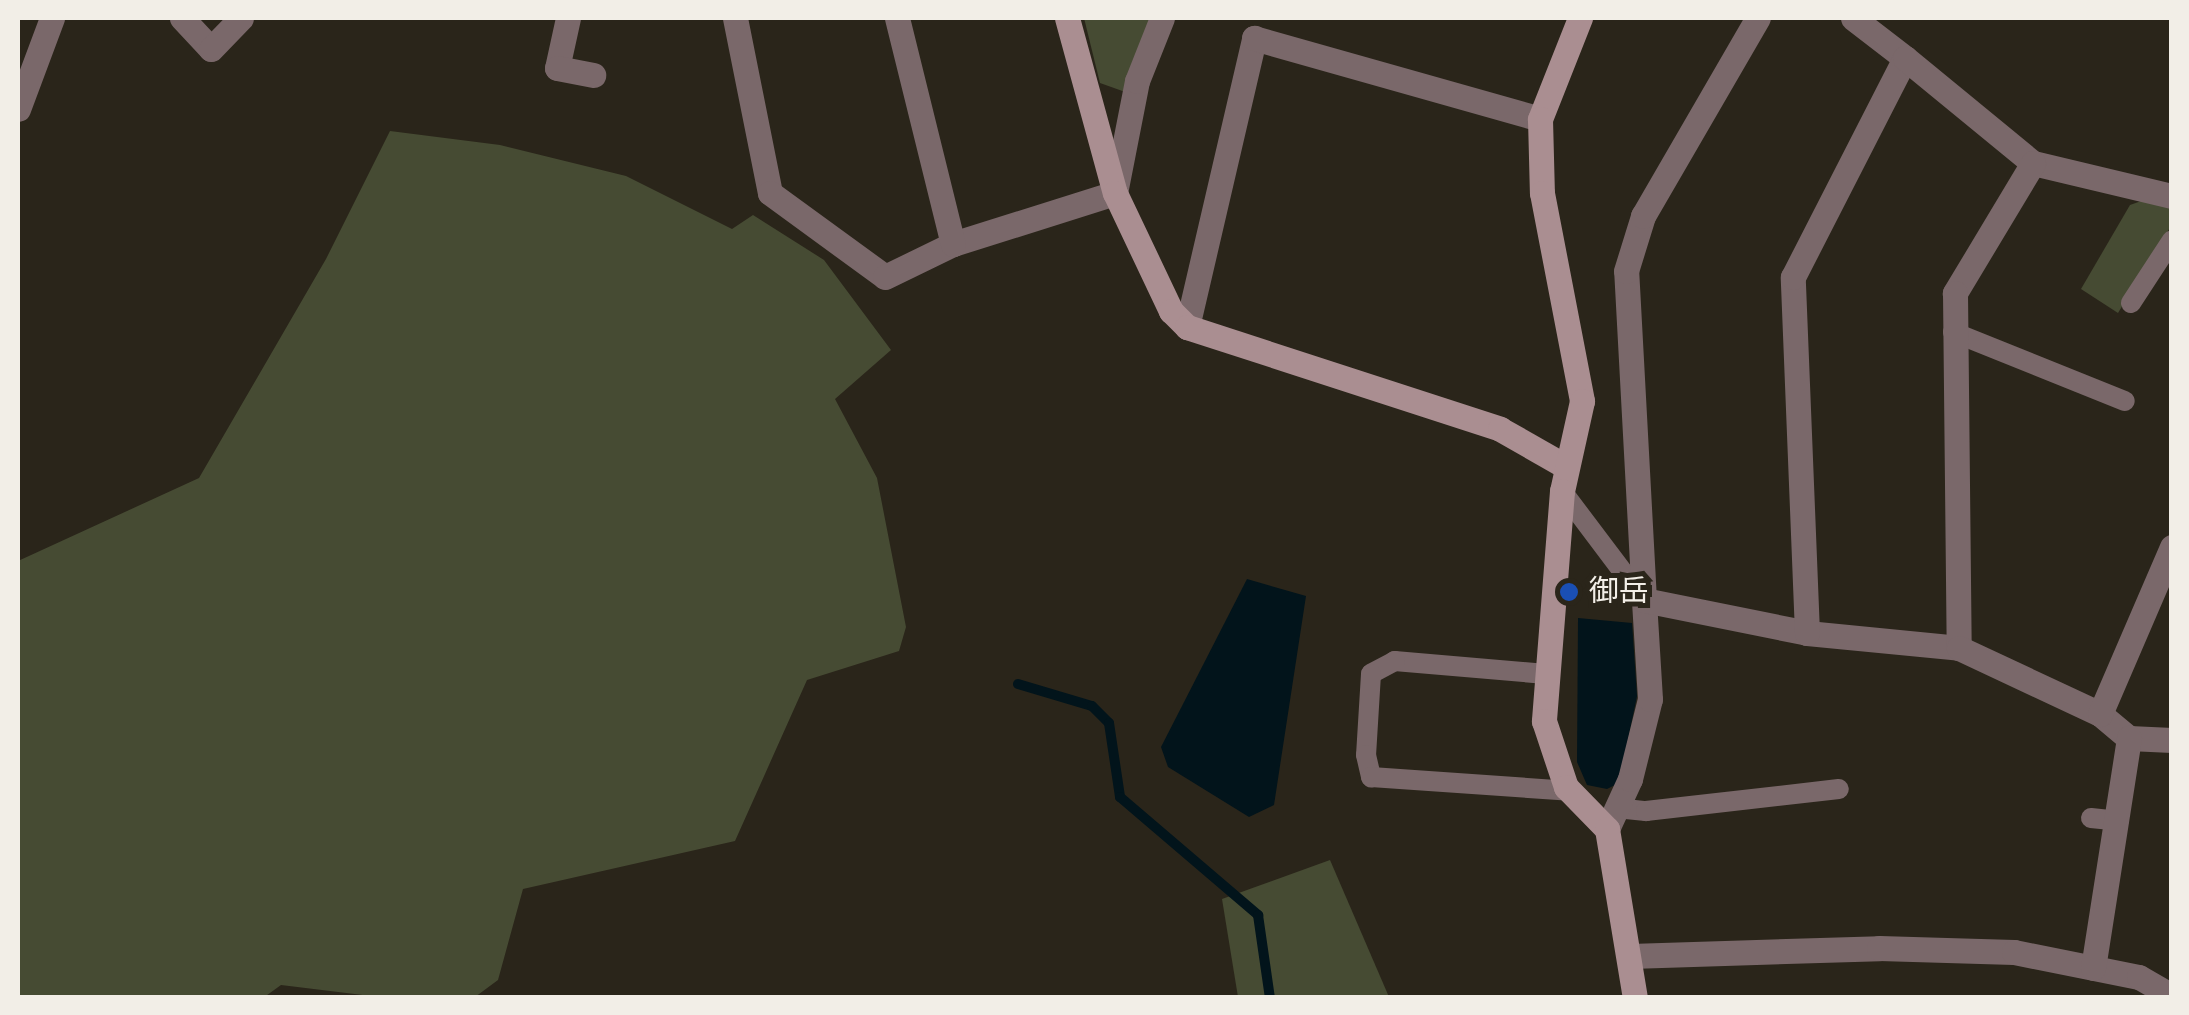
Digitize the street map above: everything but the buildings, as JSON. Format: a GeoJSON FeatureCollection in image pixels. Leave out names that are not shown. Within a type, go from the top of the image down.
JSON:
{"type":"FeatureCollection","features":[{"type":"Feature","properties":{"kind":"street"},"geometry":{"type":"LineString","coordinates":[[18,109],[52,18]]}},
{"type":"Feature","properties":{"kind":"street"},"geometry":{"type":"LineString","coordinates":[[182,18],[211,49],[240,18]]}},
{"type":"Feature","properties":{"kind":"street"},"geometry":{"type":"LineString","coordinates":[[568,18],[558,68],[592,75]]}},
{"type":"Feature","properties":{"kind":"street"},"geometry":{"type":"LineString","coordinates":[[735,18],[770,193],[885,277],[953,244],[1115,193]]}},
{"type":"Feature","properties":{"kind":"street"},"geometry":{"type":"LineString","coordinates":[[897,18],[953,244]]}},
{"type":"Feature","properties":{"kind":"street"},"geometry":{"type":"LineString","coordinates":[[1067,18],[1115,193],[1171,311],[1186,327],[1500,430],[1564,478]]}},
{"type":"Feature","properties":{"kind":"street"},"geometry":{"type":"LineString","coordinates":[[1115,193],[1137,80],[1162,18]]}},
{"type":"Feature","properties":{"kind":"street"},"geometry":{"type":"LineString","coordinates":[[1580,18],[1540,119],[1542,193],[1582,401],[1564,478],[1544,721],[1570,791],[1612,818]]}},
{"type":"Feature","properties":{"kind":"street"},"geometry":{"type":"LineString","coordinates":[[1634,998],[1612,818],[1650,699],[1626,272],[1643,216],[1758,18]]}},
{"type":"Feature","properties":{"kind":"street"},"geometry":{"type":"LineString","coordinates":[[1853,18],[2033,163],[2172,196]]}},
{"type":"Feature","properties":{"kind":"street"},"geometry":{"type":"LineString","coordinates":[[1186,327],[1254,38],[1540,119]]}},
{"type":"Feature","properties":{"kind":"street"},"geometry":{"type":"LineString","coordinates":[[1806,633],[1792,277],[1905,58]]}},
{"type":"Feature","properties":{"kind":"street"},"geometry":{"type":"LineString","coordinates":[[1959,648],[1955,293],[2033,163]]}},
{"type":"Feature","properties":{"kind":"street"},"geometry":{"type":"LineString","coordinates":[[2100,714],[2172,546]]}},
{"type":"Feature","properties":{"kind":"street"},"geometry":{"type":"LineString","coordinates":[[1644,600],[1806,633],[1959,648],[2100,714],[2129,738],[2172,740]]}},
{"type":"Feature","properties":{"kind":"street"},"geometry":{"type":"LineString","coordinates":[[2093,968],[2129,738]]}},
{"type":"Feature","properties":{"kind":"street"},"geometry":{"type":"LineString","coordinates":[[1630,956],[2014,952],[2139,978],[2172,996]]}},
{"type":"Feature","properties":{"kind":"lane"},"geometry":{"type":"LineString","coordinates":[[2130,303],[2172,240]]}},
{"type":"Feature","properties":{"kind":"lane"},"geometry":{"type":"LineString","coordinates":[[1954,332],[2124,401]]}},
{"type":"Feature","properties":{"kind":"lane"},"geometry":{"type":"LineString","coordinates":[[1564,478],[1644,600]]}},
{"type":"Feature","properties":{"kind":"lane"},"geometry":{"type":"LineString","coordinates":[[1546,674],[1395,661],[1370,674],[1366,755],[1372,777],[1570,791]]}},
{"type":"Feature","properties":{"kind":"lane"},"geometry":{"type":"LineString","coordinates":[[1612,818],[1790,785],[1839,789]]}},
{"type":"Feature","properties":{"kind":"lane"},"geometry":{"type":"LineString","coordinates":[[2091,818],[2118,821]]}},
{"type":"Feature","properties":{"kind":"green space"},"geometry":{"type":"Polygon","coordinates":[[[1084,18],[1155,18],[1128,93],[1100,83],[1084,18]]]}},
{"type":"Feature","properties":{"kind":"green space"},"geometry":{"type":"Polygon","coordinates":[[[390,131],[500,145],[626,176],[732,229],[753,215],[824,260],[891,350],[835,399],[877,478],[906,627],[899,651],[807,680],[735,841],[523,889],[498,980],[475,997],[379,997],[281,985],[263,998],[19,997],[18,561],[199,478],[326,259],[390,131]]]}},
{"type":"Feature","properties":{"kind":"green space"},"geometry":{"type":"Polygon","coordinates":[[[2144,200],[2171,207],[2171,226],[2118,313],[2081,289],[2130,205],[2144,200]]]}},
{"type":"Feature","properties":{"kind":"green space"},"geometry":{"type":"Polygon","coordinates":[[[1330,860],[1389,997],[1238,997],[1222,899],[1330,860]]]}},
{"type":"Feature","properties":{"kind":"shaded area"},"geometry":{"type":"Polygon","coordinates":[[[1247,579],[1306,596],[1274,805],[1249,817],[1168,767],[1161,747],[1247,579]]]}},
{"type":"Feature","properties":{"kind":"shaded area"},"geometry":{"type":"Polygon","coordinates":[[[1578,618],[1632,623],[1637,696],[1619,783],[1607,789],[1587,785],[1577,762],[1578,618]]]}},
{"type":"Feature","properties":{"kind":"waterway"},"geometry":{"type":"LineString","coordinates":[[1018,684],[1092,706],[1109,723],[1120,797],[1258,915],[1270,998]]}},
{"type":"Feature","properties":{"kind":"place","name":"御岳"},"geometry":{"type":"Point","coordinates":[1569,592]}}]}
